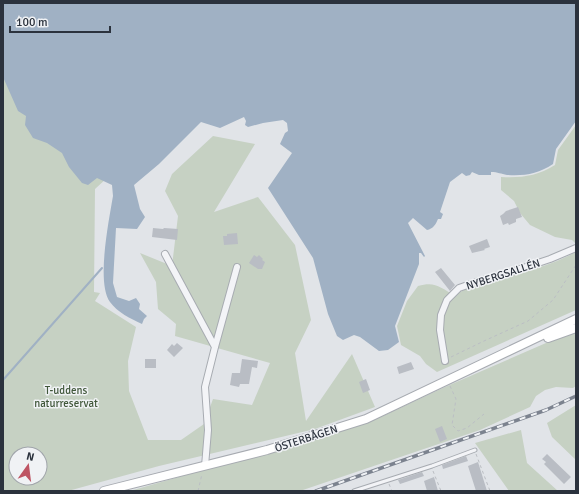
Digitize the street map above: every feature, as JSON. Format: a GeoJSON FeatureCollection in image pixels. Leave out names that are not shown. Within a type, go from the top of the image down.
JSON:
{"type":"FeatureCollection","features":[{"type":"Feature","properties":{"kind":"main road","name":"ÖSTERBÅGEN"},"geometry":{"type":"LineString","coordinates":[[104,491],[267,450],[366,419],[576,319]]}},
{"type":"Feature","properties":{"kind":"main road","name":"ÖSTERBÅGEN"},"geometry":{"type":"LineString","coordinates":[[498,357],[576,328]]}},
{"type":"Feature","properties":{"kind":"street","name":"NYBERGSALLÉN"},"geometry":{"type":"LineString","coordinates":[[445,361],[440,330],[441,315],[447,300],[459,288],[550,259],[576,248]]}},
{"type":"Feature","properties":{"kind":"street"},"geometry":{"type":"LineString","coordinates":[[165,254],[215,346]]}},
{"type":"Feature","properties":{"kind":"street"},"geometry":{"type":"LineString","coordinates":[[205,466],[208,430],[205,387],[237,267]]}},
{"type":"Feature","properties":{"kind":"lane"},"geometry":{"type":"LineString","coordinates":[[354,491],[432,466],[475,450]]}},
{"type":"Feature","properties":{"kind":"path"},"geometry":{"type":"LineString","coordinates":[[445,361],[484,341],[528,322],[554,300],[576,266]]}},
{"type":"Feature","properties":{"kind":"path"},"geometry":{"type":"LineString","coordinates":[[448,380],[456,399],[452,424],[458,431],[468,428],[484,414]]}},
{"type":"Feature","properties":{"kind":"path"},"geometry":{"type":"LineString","coordinates":[[475,450],[490,491]]}},
{"type":"Feature","properties":{"kind":"path"},"geometry":{"type":"LineString","coordinates":[[198,491],[205,466]]}},
{"type":"Feature","properties":{"kind":"path"},"geometry":{"type":"LineString","coordinates":[[432,466],[441,491]]}},
{"type":"Feature","properties":{"kind":"path"},"geometry":{"type":"LineString","coordinates":[[387,480],[392,491]]}},
{"type":"Feature","properties":{"kind":"green space","name":"T-uddens naturreservat"},"geometry":{"type":"Polygon","coordinates":[[[3,3],[120,166],[95,189],[94,292],[100,293],[95,301],[136,327],[128,361],[129,391],[148,440],[181,440],[204,424],[213,399],[252,405],[270,363],[175,336],[176,324],[158,309],[156,282],[140,253],[172,266],[178,216],[165,191],[172,174],[213,136],[255,144],[214,212],[258,197],[295,245],[311,320],[295,353],[306,421],[352,354],[375,407],[315,429],[159,466],[68,491],[3,491],[3,3]]]}},
{"type":"Feature","properties":{"kind":"green space"},"geometry":{"type":"Polygon","coordinates":[[[576,125],[576,244],[572,240],[555,237],[530,225],[520,213],[514,201],[501,190],[501,177],[529,176],[542,172],[555,165],[558,150],[576,125]]]}},
{"type":"Feature","properties":{"kind":"green space"},"geometry":{"type":"Polygon","coordinates":[[[576,252],[576,310],[437,372],[426,364],[420,356],[401,345],[397,326],[407,301],[418,286],[429,284],[437,286],[455,296],[472,286],[541,267],[576,252]]]}},
{"type":"Feature","properties":{"kind":"green space"},"geometry":{"type":"Polygon","coordinates":[[[576,333],[576,386],[573,388],[556,387],[545,390],[536,396],[530,407],[480,430],[300,491],[130,491],[370,422],[445,387],[546,343],[576,333]]]}},
{"type":"Feature","properties":{"kind":"green space"},"geometry":{"type":"Polygon","coordinates":[[[576,405],[576,460],[552,437],[547,423],[576,405]]]}},
{"type":"Feature","properties":{"kind":"green space"},"geometry":{"type":"Polygon","coordinates":[[[521,430],[527,463],[558,491],[509,491],[475,443],[521,430]]]}},
{"type":"Feature","properties":{"kind":"water"},"geometry":{"type":"Polygon","coordinates":[[[3,3],[576,3],[576,121],[556,149],[553,164],[531,174],[507,175],[491,172],[491,175],[479,175],[472,172],[470,175],[466,176],[462,173],[450,182],[440,212],[443,214],[441,219],[438,219],[433,227],[427,230],[413,218],[408,223],[425,256],[424,257],[421,253],[419,253],[419,264],[395,326],[399,342],[388,350],[379,351],[360,337],[354,335],[343,340],[337,336],[328,314],[313,258],[268,188],[292,153],[280,144],[285,133],[288,131],[287,123],[283,120],[248,127],[245,125],[246,121],[244,117],[220,128],[201,122],[159,164],[134,185],[140,209],[145,217],[137,229],[116,228],[113,283],[117,297],[129,301],[136,298],[140,304],[139,309],[147,316],[142,324],[116,309],[110,302],[106,293],[104,266],[113,196],[112,185],[97,178],[88,185],[82,183],[69,167],[62,153],[47,143],[33,138],[25,125],[26,116],[18,111],[3,77],[3,3]]]}},
{"type":"Feature","properties":{"kind":"building"},"geometry":{"type":"Polygon","coordinates":[[[518,207],[522,217],[516,219],[516,222],[509,225],[508,223],[503,225],[500,216],[506,211],[518,207]]]}},
{"type":"Feature","properties":{"kind":"building"},"geometry":{"type":"Polygon","coordinates":[[[153,228],[178,229],[177,240],[152,237],[153,228]]]}},
{"type":"Feature","properties":{"kind":"building"},"geometry":{"type":"Polygon","coordinates":[[[237,233],[238,244],[224,245],[223,236],[237,233]]]}},
{"type":"Feature","properties":{"kind":"building"},"geometry":{"type":"Polygon","coordinates":[[[487,239],[490,247],[484,249],[485,250],[472,253],[469,246],[487,239]]]}},
{"type":"Feature","properties":{"kind":"building"},"geometry":{"type":"Polygon","coordinates":[[[254,255],[257,257],[259,255],[265,262],[262,269],[258,269],[249,263],[254,255]]]}},
{"type":"Feature","properties":{"kind":"building"},"geometry":{"type":"Polygon","coordinates":[[[441,268],[455,285],[450,291],[435,272],[441,268]]]}},
{"type":"Feature","properties":{"kind":"building"},"geometry":{"type":"Polygon","coordinates":[[[177,343],[183,348],[174,357],[167,350],[172,344],[174,346],[177,343]]]}},
{"type":"Feature","properties":{"kind":"building"},"geometry":{"type":"Polygon","coordinates":[[[145,359],[156,359],[156,368],[145,368],[145,359]]]}},
{"type":"Feature","properties":{"kind":"building"},"geometry":{"type":"Polygon","coordinates":[[[242,359],[258,361],[257,368],[252,367],[249,384],[240,384],[239,387],[230,385],[232,373],[240,373],[242,359]]]}},
{"type":"Feature","properties":{"kind":"building"},"geometry":{"type":"Polygon","coordinates":[[[411,362],[414,369],[399,374],[397,367],[411,362]]]}},
{"type":"Feature","properties":{"kind":"building"},"geometry":{"type":"Polygon","coordinates":[[[366,379],[370,390],[363,393],[359,382],[366,379]]]}},
{"type":"Feature","properties":{"kind":"building"},"geometry":{"type":"Polygon","coordinates":[[[442,426],[447,439],[440,442],[435,429],[442,426]]]}},
{"type":"Feature","properties":{"kind":"building"},"geometry":{"type":"Polygon","coordinates":[[[547,454],[571,477],[564,484],[544,464],[546,462],[542,459],[547,454]]]}},
{"type":"Feature","properties":{"kind":"building"},"geometry":{"type":"Polygon","coordinates":[[[466,456],[468,461],[443,469],[442,465],[466,456]]]}},
{"type":"Feature","properties":{"kind":"building"},"geometry":{"type":"Polygon","coordinates":[[[478,462],[487,491],[476,491],[468,466],[478,462]]]}},
{"type":"Feature","properties":{"kind":"building"},"geometry":{"type":"Polygon","coordinates":[[[422,472],[424,476],[400,484],[398,480],[422,472]]]}},
{"type":"Feature","properties":{"kind":"building"},"geometry":{"type":"Polygon","coordinates":[[[434,477],[438,491],[427,491],[424,481],[434,477]]]}},
{"type":"Feature","properties":{"kind":"waterway"},"geometry":{"type":"LineString","coordinates":[[3,380],[102,268]]}},
{"type":"Feature","properties":{"kind":"railway"},"geometry":{"type":"LineString","coordinates":[[316,491],[546,410],[576,396]]}}]}
